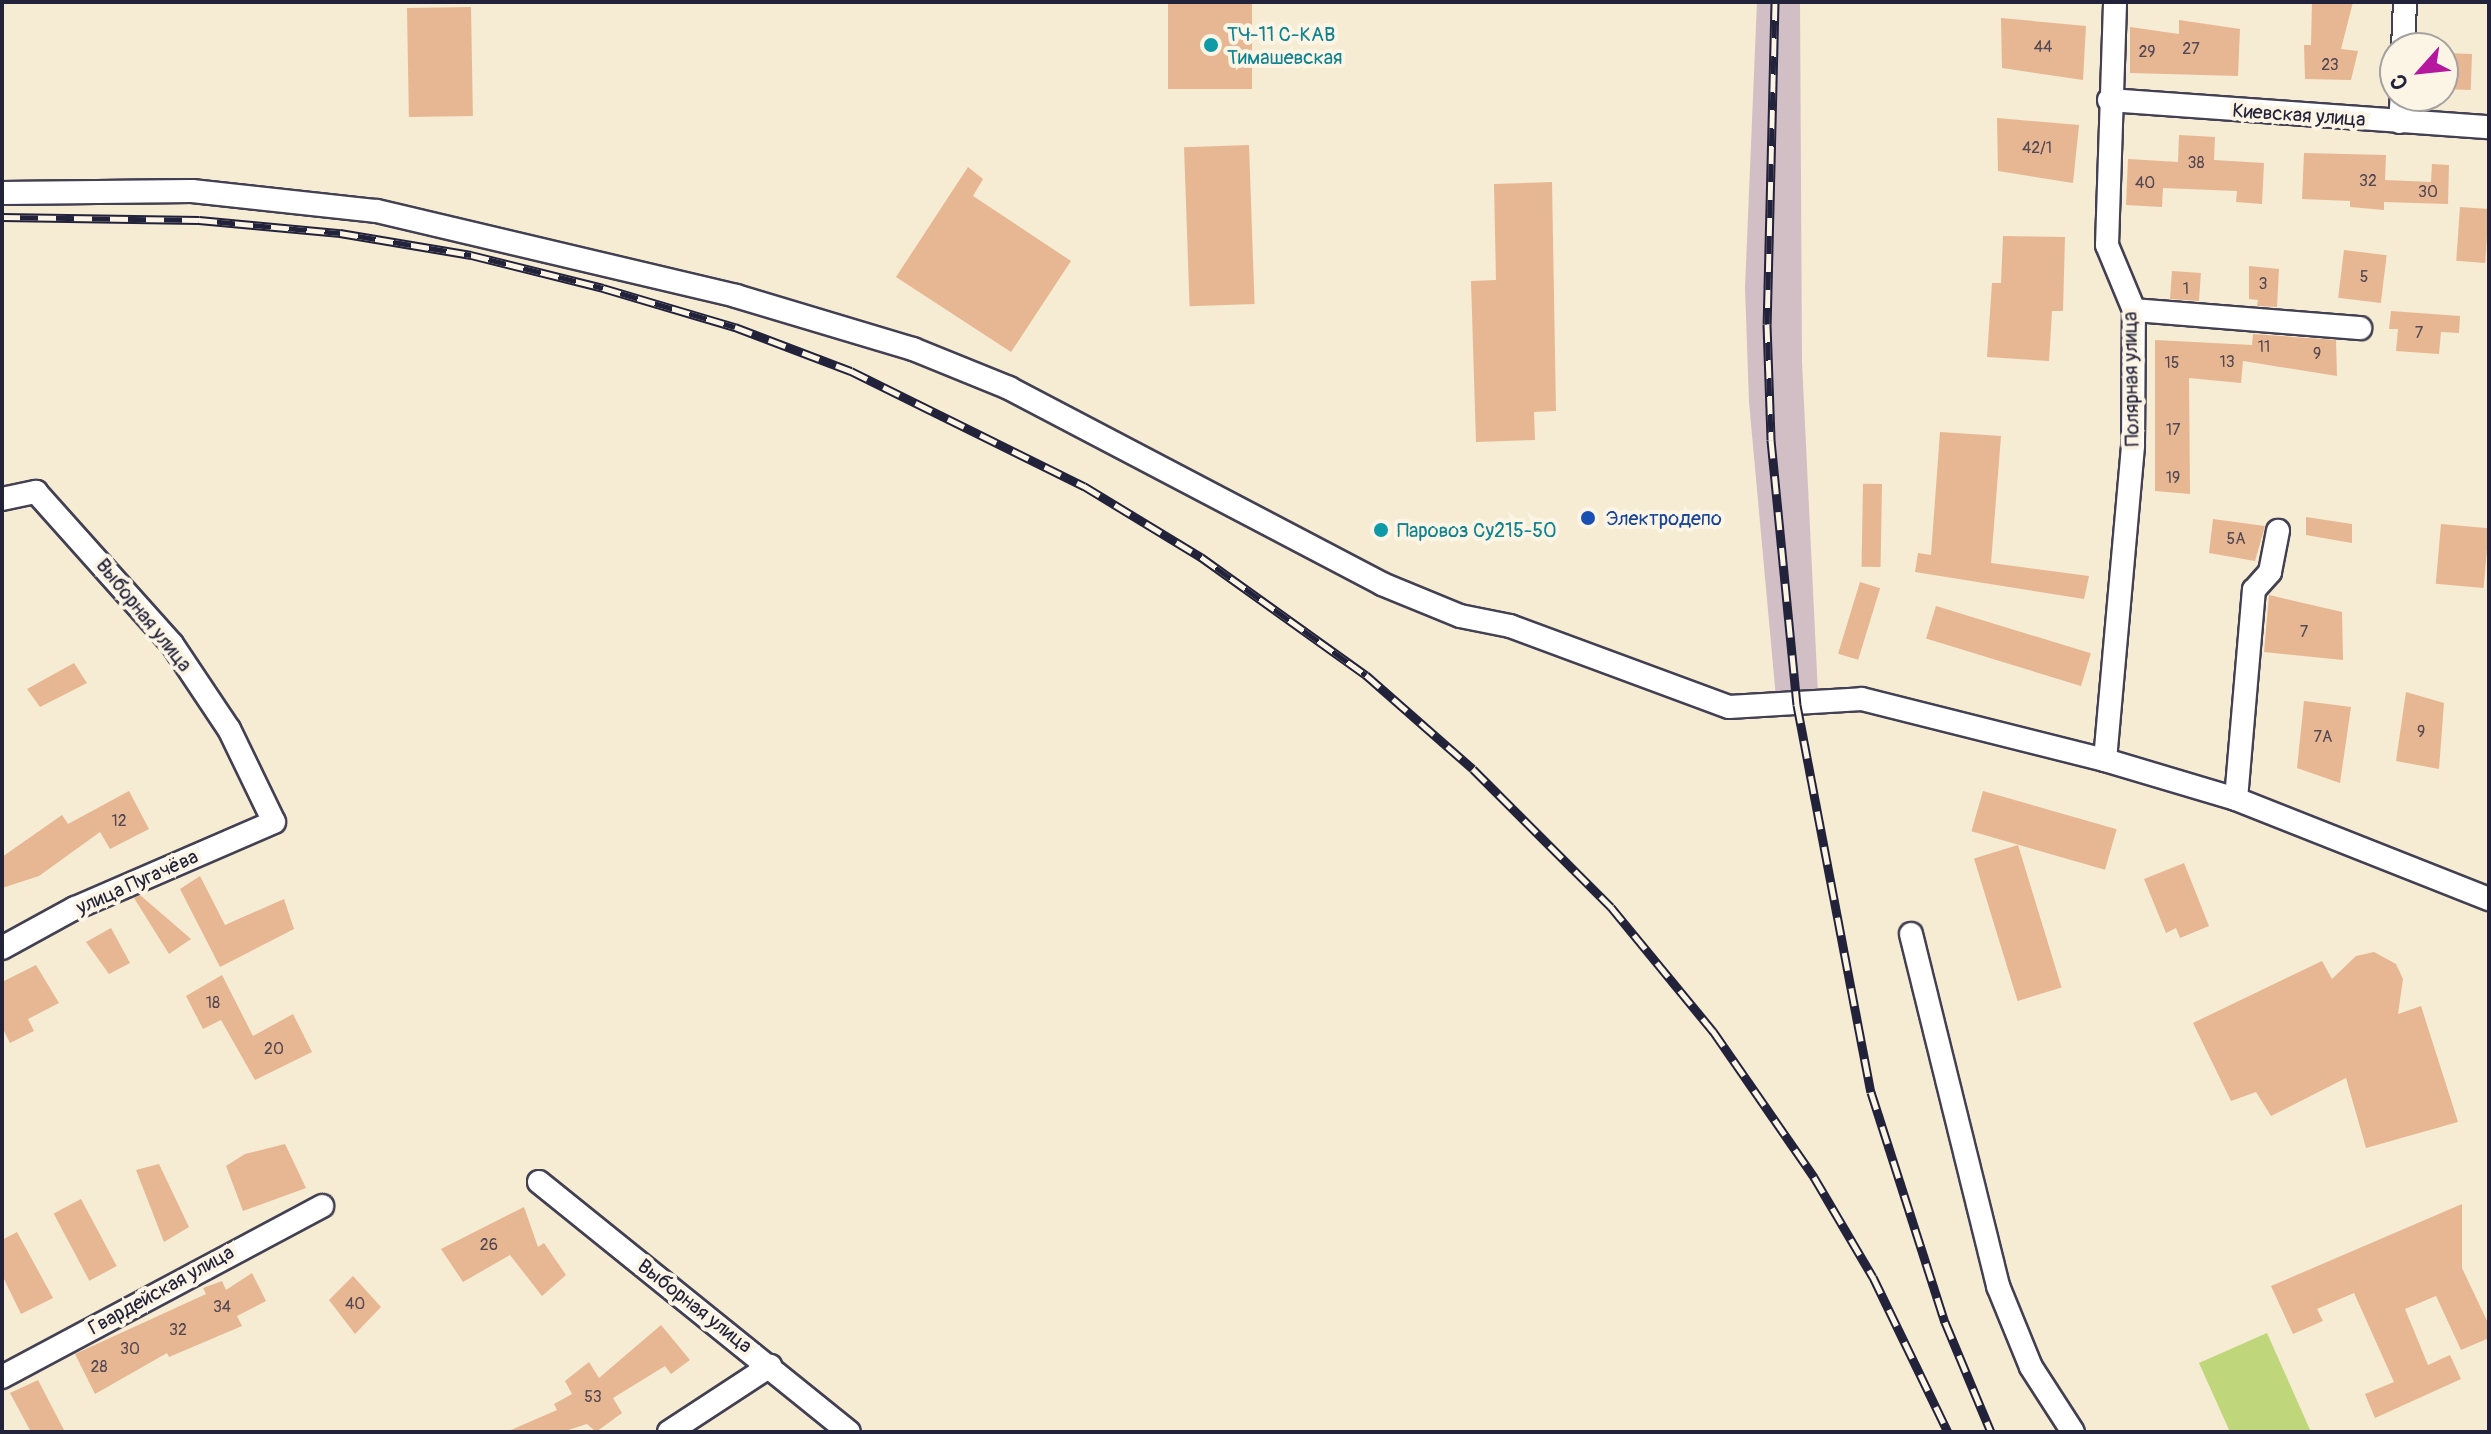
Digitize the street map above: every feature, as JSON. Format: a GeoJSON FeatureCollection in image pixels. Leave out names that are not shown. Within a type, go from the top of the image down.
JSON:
{"type":"FeatureCollection","features":[{"type":"Feature","properties":{"kind":"street","name":"Полярная улица"},"geometry":{"type":"LineString","coordinates":[[2105,760],[2133,445],[2134,310],[2107,245],[2109,100],[2115,2]]}},
{"type":"Feature","properties":{"kind":"street"},"geometry":{"type":"LineString","coordinates":[[2404,32],[2405,2]]}},
{"type":"Feature","properties":{"kind":"street","name":"Киевская улица"},"geometry":{"type":"LineString","coordinates":[[2109,100],[2489,127]]}},
{"type":"Feature","properties":{"kind":"street"},"geometry":{"type":"LineString","coordinates":[[2400,122],[2401,112]]}},
{"type":"Feature","properties":{"kind":"street"},"geometry":{"type":"LineString","coordinates":[[2,193],[192,191],[377,211],[736,296],[913,349],[1009,388],[1382,584],[1460,616],[1510,626],[1729,707],[1862,699],[2105,760],[2236,799],[2489,899]]}},
{"type":"Feature","properties":{"kind":"street"},"geometry":{"type":"LineString","coordinates":[[2134,310],[2360,328]]}},
{"type":"Feature","properties":{"kind":"street","name":"Выборная улица"},"geometry":{"type":"LineString","coordinates":[[2,499],[36,492],[172,644],[229,729],[274,822]]}},
{"type":"Feature","properties":{"kind":"street"},"geometry":{"type":"LineString","coordinates":[[2236,799],[2254,590],[2270,572],[2278,531]]}},
{"type":"Feature","properties":{"kind":"street","name":"улица Пугачёва"},"geometry":{"type":"LineString","coordinates":[[2,948],[75,908],[274,822]]}},
{"type":"Feature","properties":{"kind":"street"},"geometry":{"type":"LineString","coordinates":[[1911,934],[1998,1286],[2031,1367],[2073,1432]]}},
{"type":"Feature","properties":{"kind":"street","name":"Выборная улица"},"geometry":{"type":"LineString","coordinates":[[539,1182],[849,1432]]}},
{"type":"Feature","properties":{"kind":"street","name":"Гвардейская улица"},"geometry":{"type":"LineString","coordinates":[[2,1377],[311,1207],[322,1206]]}},
{"type":"Feature","properties":{"kind":"street"},"geometry":{"type":"LineString","coordinates":[[669,1432],[770,1366]]}},
{"type":"Feature","properties":{"kind":"shaded area"},"geometry":{"type":"Polygon","coordinates":[[[1757,2],[1800,2],[1802,362],[1818,694],[1776,698],[1749,402],[1745,288],[1757,2]]]}},
{"type":"Feature","properties":{"kind":"green space"},"geometry":{"type":"Polygon","coordinates":[[[2267,1333],[2311,1432],[2230,1432],[2199,1363],[2267,1333]]]}},
{"type":"Feature","properties":{"kind":"building","name":"ТЧ-11 С-КАВ Тимашевская"},"geometry":{"type":"Polygon","coordinates":[[[1168,2],[1252,2],[1252,89],[1168,89],[1168,2]]]}},
{"type":"Feature","properties":{"kind":"building"},"geometry":{"type":"Polygon","coordinates":[[[2312,2],[2353,2],[2341,49],[2358,51],[2351,80],[2305,79],[2304,45],[2311,45],[2312,2]]]}},
{"type":"Feature","properties":{"kind":"building"},"geometry":{"type":"Polygon","coordinates":[[[471,7],[473,116],[409,117],[407,8],[471,7]]]}},
{"type":"Feature","properties":{"kind":"building"},"geometry":{"type":"Polygon","coordinates":[[[2001,18],[2086,26],[2083,80],[2002,68],[2001,18]]]}},
{"type":"Feature","properties":{"kind":"building"},"geometry":{"type":"Polygon","coordinates":[[[2179,20],[2240,29],[2238,76],[2130,73],[2130,27],[2179,34],[2179,20]]]}},
{"type":"Feature","properties":{"kind":"building"},"geometry":{"type":"Polygon","coordinates":[[[2459,54],[2472,54],[2471,90],[2459,90],[2459,54]]]}},
{"type":"Feature","properties":{"kind":"building"},"geometry":{"type":"Polygon","coordinates":[[[1997,118],[2079,125],[2073,183],[1998,171],[1997,118]]]}},
{"type":"Feature","properties":{"kind":"building"},"geometry":{"type":"Polygon","coordinates":[[[2179,135],[2215,137],[2214,160],[2264,163],[2262,204],[2236,202],[2237,191],[2163,188],[2162,207],[2126,205],[2128,159],[2178,162],[2179,135]]]}},
{"type":"Feature","properties":{"kind":"building"},"geometry":{"type":"Polygon","coordinates":[[[1249,145],[1255,304],[1190,306],[1184,147],[1249,145]]]}},
{"type":"Feature","properties":{"kind":"building"},"geometry":{"type":"Polygon","coordinates":[[[2304,153],[2386,155],[2385,180],[2431,182],[2432,164],[2449,165],[2448,204],[2384,202],[2384,210],[2350,207],[2350,201],[2302,199],[2304,153]]]}},
{"type":"Feature","properties":{"kind":"building"},"geometry":{"type":"Polygon","coordinates":[[[968,167],[983,179],[973,196],[1071,261],[1011,352],[896,277],[968,167]]]}},
{"type":"Feature","properties":{"kind":"building"},"geometry":{"type":"Polygon","coordinates":[[[1552,182],[1556,411],[1534,412],[1535,440],[1476,442],[1471,281],[1496,280],[1494,184],[1552,182]]]}},
{"type":"Feature","properties":{"kind":"building"},"geometry":{"type":"Polygon","coordinates":[[[2460,207],[2489,209],[2485,263],[2456,261],[2460,207]]]}},
{"type":"Feature","properties":{"kind":"building"},"geometry":{"type":"Polygon","coordinates":[[[2003,236],[2065,237],[2063,311],[2052,311],[2049,361],[1987,357],[1992,283],[2001,283],[2003,236]]]}},
{"type":"Feature","properties":{"kind":"building"},"geometry":{"type":"Polygon","coordinates":[[[2344,250],[2387,255],[2381,303],[2338,298],[2344,250]]]}},
{"type":"Feature","properties":{"kind":"building"},"geometry":{"type":"Polygon","coordinates":[[[2249,266],[2279,269],[2277,307],[2257,306],[2258,300],[2249,299],[2249,266]]]}},
{"type":"Feature","properties":{"kind":"building"},"geometry":{"type":"Polygon","coordinates":[[[2172,271],[2201,273],[2199,301],[2170,299],[2172,271]]]}},
{"type":"Feature","properties":{"kind":"building"},"geometry":{"type":"Polygon","coordinates":[[[2391,311],[2460,316],[2459,333],[2441,332],[2439,354],[2396,351],[2398,329],[2389,329],[2391,311]]]}},
{"type":"Feature","properties":{"kind":"building"},"geometry":{"type":"Polygon","coordinates":[[[2253,334],[2336,340],[2337,376],[2243,361],[2241,383],[2189,378],[2190,494],[2155,491],[2155,340],[2252,345],[2253,334]]]}},
{"type":"Feature","properties":{"kind":"building"},"geometry":{"type":"Polygon","coordinates":[[[1940,432],[2001,436],[1991,563],[2089,576],[2084,599],[1915,572],[1918,553],[1931,555],[1940,432]]]}},
{"type":"Feature","properties":{"kind":"building"},"geometry":{"type":"Polygon","coordinates":[[[1863,484],[1882,484],[1881,567],[1862,567],[1863,484]]]}},
{"type":"Feature","properties":{"kind":"building"},"geometry":{"type":"Polygon","coordinates":[[[2306,517],[2352,524],[2352,543],[2306,535],[2306,517]]]}},
{"type":"Feature","properties":{"kind":"building"},"geometry":{"type":"Polygon","coordinates":[[[2213,519],[2265,526],[2255,561],[2209,553],[2213,519]]]}},
{"type":"Feature","properties":{"kind":"building"},"geometry":{"type":"Polygon","coordinates":[[[2441,524],[2489,528],[2484,588],[2436,584],[2441,524]]]}},
{"type":"Feature","properties":{"kind":"building"},"geometry":{"type":"Polygon","coordinates":[[[1860,582],[1880,588],[1858,660],[1838,654],[1860,582]]]}},
{"type":"Feature","properties":{"kind":"building"},"geometry":{"type":"Polygon","coordinates":[[[2269,595],[2342,612],[2343,660],[2264,652],[2269,595]]]}},
{"type":"Feature","properties":{"kind":"building"},"geometry":{"type":"Polygon","coordinates":[[[1936,606],[2091,653],[2081,686],[1926,639],[1936,606]]]}},
{"type":"Feature","properties":{"kind":"building"},"geometry":{"type":"Polygon","coordinates":[[[74,663],[87,683],[40,707],[27,689],[74,663]]]}},
{"type":"Feature","properties":{"kind":"building"},"geometry":{"type":"Polygon","coordinates":[[[2406,692],[2444,703],[2439,769],[2396,761],[2406,692]]]}},
{"type":"Feature","properties":{"kind":"building"},"geometry":{"type":"Polygon","coordinates":[[[2304,701],[2351,707],[2340,783],[2297,768],[2304,701]]]}},
{"type":"Feature","properties":{"kind":"building"},"geometry":{"type":"Polygon","coordinates":[[[129,791],[149,829],[110,849],[100,832],[39,876],[2,888],[2,857],[62,815],[68,824],[129,791]]]}},
{"type":"Feature","properties":{"kind":"building"},"geometry":{"type":"Polygon","coordinates":[[[1983,791],[2117,829],[2105,870],[1971,831],[1983,791]]]}},
{"type":"Feature","properties":{"kind":"building"},"geometry":{"type":"Polygon","coordinates":[[[2018,845],[2062,987],[2018,1001],[1974,858],[2018,845]]]}},
{"type":"Feature","properties":{"kind":"building"},"geometry":{"type":"Polygon","coordinates":[[[2184,863],[2209,926],[2180,938],[2176,928],[2166,933],[2144,879],[2184,863]]]}},
{"type":"Feature","properties":{"kind":"building"},"geometry":{"type":"Polygon","coordinates":[[[200,876],[225,925],[284,899],[294,929],[220,967],[180,889],[200,876]]]}},
{"type":"Feature","properties":{"kind":"building"},"geometry":{"type":"Polygon","coordinates":[[[140,895],[191,939],[169,954],[134,898],[140,895]]]}},
{"type":"Feature","properties":{"kind":"building"},"geometry":{"type":"Polygon","coordinates":[[[111,928],[130,963],[109,974],[86,942],[111,928]]]}},
{"type":"Feature","properties":{"kind":"building"},"geometry":{"type":"Polygon","coordinates":[[[2374,952],[2396,964],[2403,979],[2398,1014],[2421,1006],[2458,1122],[2366,1148],[2346,1078],[2271,1116],[2256,1092],[2231,1101],[2193,1023],[2322,961],[2332,979],[2356,956],[2374,952]]]}},
{"type":"Feature","properties":{"kind":"building"},"geometry":{"type":"Polygon","coordinates":[[[36,965],[59,1003],[28,1019],[34,1031],[10,1043],[2,1027],[2,982],[36,965]]]}},
{"type":"Feature","properties":{"kind":"building"},"geometry":{"type":"Polygon","coordinates":[[[222,975],[253,1036],[293,1014],[312,1052],[255,1080],[221,1020],[203,1029],[186,996],[222,975]]]}},
{"type":"Feature","properties":{"kind":"building"},"geometry":{"type":"Polygon","coordinates":[[[285,1144],[306,1188],[243,1211],[226,1166],[245,1154],[285,1144]]]}},
{"type":"Feature","properties":{"kind":"building"},"geometry":{"type":"Polygon","coordinates":[[[159,1164],[189,1227],[164,1242],[136,1170],[159,1164]]]}},
{"type":"Feature","properties":{"kind":"building"},"geometry":{"type":"Polygon","coordinates":[[[81,1199],[117,1266],[89,1281],[54,1214],[81,1199]]]}},
{"type":"Feature","properties":{"kind":"building"},"geometry":{"type":"Polygon","coordinates":[[[2462,1204],[2462,1268],[2489,1325],[2489,1338],[2461,1350],[2436,1296],[2405,1309],[2428,1365],[2450,1355],[2461,1379],[2375,1418],[2365,1394],[2394,1382],[2354,1293],[2317,1309],[2323,1321],[2293,1334],[2271,1286],[2462,1204]]]}},
{"type":"Feature","properties":{"kind":"building"},"geometry":{"type":"Polygon","coordinates":[[[524,1207],[538,1247],[544,1243],[566,1275],[542,1296],[510,1255],[463,1282],[441,1249],[524,1207]]]}},
{"type":"Feature","properties":{"kind":"building"},"geometry":{"type":"Polygon","coordinates":[[[17,1232],[53,1298],[21,1314],[2,1275],[2,1240],[17,1232]]]}},
{"type":"Feature","properties":{"kind":"building"},"geometry":{"type":"Polygon","coordinates":[[[252,1273],[266,1301],[237,1316],[242,1326],[169,1357],[167,1353],[95,1394],[75,1354],[206,1294],[203,1288],[222,1281],[226,1290],[252,1273]]]}},
{"type":"Feature","properties":{"kind":"building"},"geometry":{"type":"Polygon","coordinates":[[[353,1276],[381,1307],[355,1334],[329,1300],[353,1276]]]}},
{"type":"Feature","properties":{"kind":"building"},"geometry":{"type":"Polygon","coordinates":[[[661,1325],[690,1360],[671,1374],[665,1366],[613,1398],[622,1413],[596,1432],[587,1424],[562,1432],[506,1432],[557,1410],[554,1404],[572,1394],[565,1381],[589,1362],[599,1378],[661,1325]]]}},
{"type":"Feature","properties":{"kind":"building"},"geometry":{"type":"Polygon","coordinates":[[[38,1380],[65,1432],[31,1432],[10,1393],[38,1380]]]}},
{"type":"Feature","properties":{"kind":"railway"},"geometry":{"type":"LineString","coordinates":[[1775,2],[1767,324],[1771,440],[1797,705],[1871,1092],[1945,1322],[1991,1432]]}},
{"type":"Feature","properties":{"kind":"railway"},"geometry":{"type":"LineString","coordinates":[[2,217],[199,220],[340,233],[471,255],[603,288],[735,327],[851,371],[1084,486],[1201,557],[1366,675],[1473,769],[1611,907],[1713,1031],[1814,1177],[1873,1277],[1948,1432]]}},
{"type":"Feature","properties":{"kind":"place","name":"ТЧ-11 С-КАВ Тимашевская"},"geometry":{"type":"Point","coordinates":[1211,45]}},
{"type":"Feature","properties":{"kind":"place","name":"Электродепо"},"geometry":{"type":"Point","coordinates":[1588,518]}},
{"type":"Feature","properties":{"kind":"place","name":"Паровоз Су215-50"},"geometry":{"type":"Point","coordinates":[1381,530]}}]}
